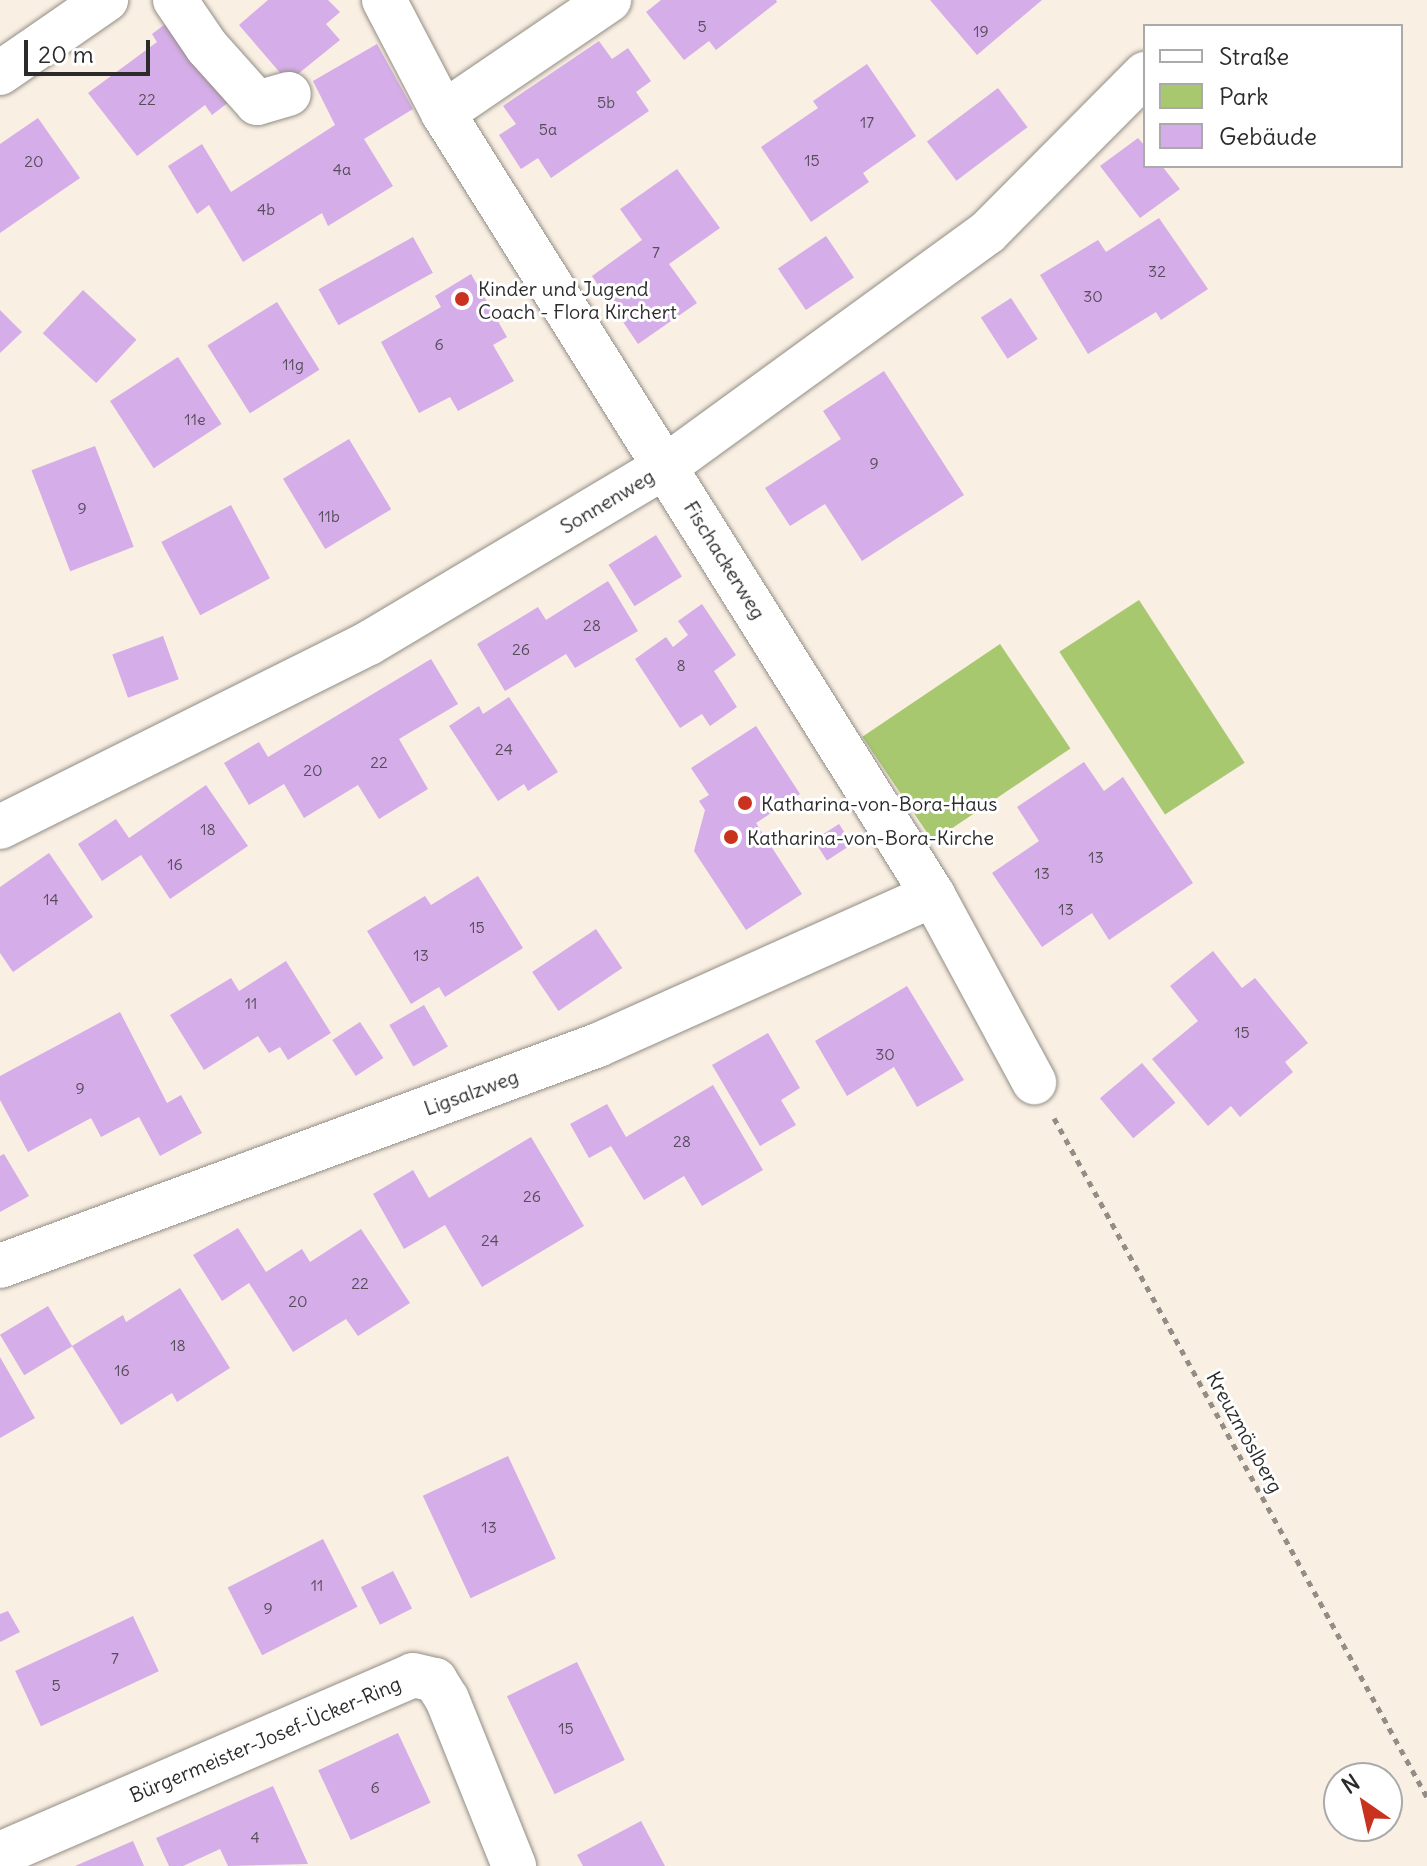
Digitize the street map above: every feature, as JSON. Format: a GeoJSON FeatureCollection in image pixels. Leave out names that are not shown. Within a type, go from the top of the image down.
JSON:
{"type":"FeatureCollection","features":[{"type":"Feature","properties":{"kind":"street"},"geometry":{"type":"LineString","coordinates":[[0,73],[106,0]]}},
{"type":"Feature","properties":{"kind":"street"},"geometry":{"type":"LineString","coordinates":[[175,0],[207,47],[257,103],[289,94]]}},
{"type":"Feature","properties":{"kind":"street","name":"Fischackerweg"},"geometry":{"type":"LineString","coordinates":[[384,0],[443,113],[933,895],[1034,1082]]}},
{"type":"Feature","properties":{"kind":"street"},"geometry":{"type":"LineString","coordinates":[[443,113],[609,0]]}},
{"type":"Feature","properties":{"kind":"street","name":"Sonnenweg"},"geometry":{"type":"LineString","coordinates":[[0,827],[369,643],[666,466],[988,232],[1143,76]]}},
{"type":"Feature","properties":{"kind":"street","name":"Ligsalzweg"},"geometry":{"type":"LineString","coordinates":[[0,1266],[598,1045],[933,895]]}},
{"type":"Feature","properties":{"kind":"street","name":"Bürgermeister-Josef-Ücker-Ring"},"geometry":{"type":"LineString","coordinates":[[0,1854],[413,1675],[435,1680],[447,1699],[514,1866]]}},
{"type":"Feature","properties":{"kind":"path","name":"Kreuzmöslberg"},"geometry":{"type":"LineString","coordinates":[[1034,1082],[1427,1797]]}},
{"type":"Feature","properties":{"kind":"green space"},"geometry":{"type":"Polygon","coordinates":[[[1139,600],[1245,763],[1165,814],[1059,652],[1139,600]]]}},
{"type":"Feature","properties":{"kind":"green space"},"geometry":{"type":"Polygon","coordinates":[[[1000,644],[1070,748],[933,841],[862,737],[1000,644]]]}},
{"type":"Feature","properties":{"kind":"building"},"geometry":{"type":"Polygon","coordinates":[[[268,0],[328,0],[340,12],[326,24],[340,40],[288,82],[239,25],[268,0]]]}},
{"type":"Feature","properties":{"kind":"building"},"geometry":{"type":"Polygon","coordinates":[[[661,0],[777,2],[716,50],[709,41],[684,60],[646,12],[661,0]]]}},
{"type":"Feature","properties":{"kind":"building"},"geometry":{"type":"Polygon","coordinates":[[[930,0],[1042,0],[977,55],[930,0]]]}},
{"type":"Feature","properties":{"kind":"building"},"geometry":{"type":"Polygon","coordinates":[[[168,22],[229,102],[212,115],[205,105],[137,156],[88,93],[157,42],[152,34],[168,22]]]}},
{"type":"Feature","properties":{"kind":"building"},"geometry":{"type":"Polygon","coordinates":[[[599,41],[612,59],[628,48],[651,81],[636,92],[649,111],[551,178],[538,158],[521,169],[499,135],[516,124],[503,106],[599,41]]]}},
{"type":"Feature","properties":{"kind":"building"},"geometry":{"type":"Polygon","coordinates":[[[377,44],[413,109],[364,139],[393,186],[328,226],[322,213],[243,262],[209,205],[197,214],[168,166],[202,144],[231,192],[335,125],[313,81],[377,44]]]}},
{"type":"Feature","properties":{"kind":"building"},"geometry":{"type":"Polygon","coordinates":[[[867,64],[916,136],[863,173],[869,182],[811,222],[761,147],[818,108],[813,101],[867,64]]]}},
{"type":"Feature","properties":{"kind":"building"},"geometry":{"type":"Polygon","coordinates":[[[998,88],[1027,127],[956,181],[927,142],[998,88]]]}},
{"type":"Feature","properties":{"kind":"building"},"geometry":{"type":"Polygon","coordinates":[[[38,118],[80,178],[0,233],[0,144],[38,118]]]}},
{"type":"Feature","properties":{"kind":"building"},"geometry":{"type":"Polygon","coordinates":[[[1138,138],[1143,144],[1143,168],[1164,168],[1180,189],[1140,218],[1100,166],[1138,138]]]}},
{"type":"Feature","properties":{"kind":"building"},"geometry":{"type":"Polygon","coordinates":[[[677,169],[720,228],[669,264],[697,303],[638,344],[592,276],[642,240],[620,209],[677,169]]]}},
{"type":"Feature","properties":{"kind":"building"},"geometry":{"type":"Polygon","coordinates":[[[1159,218],[1208,289],[1161,320],[1156,312],[1088,354],[1040,275],[1098,240],[1106,252],[1159,218]]]}},
{"type":"Feature","properties":{"kind":"building"},"geometry":{"type":"Polygon","coordinates":[[[826,236],[854,277],[806,310],[778,268],[826,236]]]}},
{"type":"Feature","properties":{"kind":"building"},"geometry":{"type":"Polygon","coordinates":[[[413,237],[433,273],[338,325],[319,289],[413,237]]]}},
{"type":"Feature","properties":{"kind":"building"},"geometry":{"type":"Polygon","coordinates":[[[471,274],[507,337],[493,345],[514,381],[458,411],[450,397],[419,413],[381,342],[441,307],[435,296],[471,274]]]}},
{"type":"Feature","properties":{"kind":"building"},"geometry":{"type":"Polygon","coordinates":[[[83,290],[136,340],[96,383],[43,333],[83,290]]]}},
{"type":"Feature","properties":{"kind":"building"},"geometry":{"type":"Polygon","coordinates":[[[1011,298],[1038,339],[1007,359],[981,318],[1011,298]]]}},
{"type":"Feature","properties":{"kind":"building"},"geometry":{"type":"Polygon","coordinates":[[[277,302],[319,370],[250,413],[207,345],[277,302]]]}},
{"type":"Feature","properties":{"kind":"building"},"geometry":{"type":"Polygon","coordinates":[[[0,310],[22,332],[0,353],[0,310]]]}},
{"type":"Feature","properties":{"kind":"building"},"geometry":{"type":"Polygon","coordinates":[[[178,357],[222,424],[154,468],[110,401],[178,357]]]}},
{"type":"Feature","properties":{"kind":"building"},"geometry":{"type":"Polygon","coordinates":[[[884,371],[964,495],[862,561],[825,504],[790,526],[765,488],[841,439],[823,411],[884,371]]]}},
{"type":"Feature","properties":{"kind":"building"},"geometry":{"type":"Polygon","coordinates":[[[349,439],[391,509],[325,549],[283,479],[349,439]]]}},
{"type":"Feature","properties":{"kind":"building"},"geometry":{"type":"Polygon","coordinates":[[[95,446],[134,547],[70,571],[32,470],[95,446]]]}},
{"type":"Feature","properties":{"kind":"building"},"geometry":{"type":"Polygon","coordinates":[[[231,505],[270,578],[200,615],[161,542],[231,505]]]}},
{"type":"Feature","properties":{"kind":"building"},"geometry":{"type":"Polygon","coordinates":[[[656,535],[682,577],[634,606],[609,565],[656,535]]]}},
{"type":"Feature","properties":{"kind":"building"},"geometry":{"type":"Polygon","coordinates":[[[608,581],[638,631],[575,668],[566,654],[505,691],[477,644],[538,607],[546,620],[608,581]]]}},
{"type":"Feature","properties":{"kind":"building"},"geometry":{"type":"Polygon","coordinates":[[[702,604],[736,655],[714,671],[737,707],[710,726],[702,714],[680,728],[635,659],[666,637],[673,647],[688,635],[678,621],[702,604]]]}},
{"type":"Feature","properties":{"kind":"building"},"geometry":{"type":"Polygon","coordinates":[[[163,636],[179,679],[128,698],[112,654],[163,636]]]}},
{"type":"Feature","properties":{"kind":"building"},"geometry":{"type":"Polygon","coordinates":[[[431,659],[458,704],[399,739],[428,789],[379,819],[358,785],[304,818],[284,784],[249,805],[224,763],[259,742],[268,757],[431,659]]]}},
{"type":"Feature","properties":{"kind":"building"},"geometry":{"type":"Polygon","coordinates":[[[509,697],[558,772],[528,791],[524,784],[498,801],[449,726],[479,706],[483,714],[509,697]]]}},
{"type":"Feature","properties":{"kind":"building","name":"Katharina-von-Bora-Kirche"},"geometry":{"type":"Polygon","coordinates":[[[756,726],[800,794],[756,823],[802,894],[746,930],[694,851],[705,810],[699,801],[709,795],[691,768],[756,726]]]}},
{"type":"Feature","properties":{"kind":"building"},"geometry":{"type":"Polygon","coordinates":[[[1084,762],[1104,791],[1123,777],[1193,883],[1109,940],[1092,913],[1042,947],[992,873],[1039,841],[1017,807],[1084,762]]]}},
{"type":"Feature","properties":{"kind":"building"},"geometry":{"type":"Polygon","coordinates":[[[206,785],[248,846],[170,899],[141,855],[102,881],[78,844],[116,819],[129,838],[206,785]]]}},
{"type":"Feature","properties":{"kind":"building"},"geometry":{"type":"Polygon","coordinates":[[[839,824],[852,844],[827,860],[814,840],[839,824]]]}},
{"type":"Feature","properties":{"kind":"building"},"geometry":{"type":"Polygon","coordinates":[[[49,853],[93,917],[13,972],[0,953],[0,887],[49,853]]]}},
{"type":"Feature","properties":{"kind":"building"},"geometry":{"type":"Polygon","coordinates":[[[478,876],[523,948],[445,997],[439,987],[411,1004],[367,931],[425,896],[431,905],[478,876]]]}},
{"type":"Feature","properties":{"kind":"building"},"geometry":{"type":"Polygon","coordinates":[[[596,929],[622,968],[558,1011],[532,972],[596,929]]]}},
{"type":"Feature","properties":{"kind":"building"},"geometry":{"type":"Polygon","coordinates":[[[1213,951],[1242,988],[1255,978],[1308,1043],[1285,1062],[1293,1072],[1240,1117],[1231,1106],[1208,1126],[1152,1059],[1198,1021],[1170,986],[1213,951]]]}},
{"type":"Feature","properties":{"kind":"building"},"geometry":{"type":"Polygon","coordinates":[[[286,961],[331,1033],[288,1060],[280,1047],[269,1053],[258,1036],[204,1070],[170,1015],[231,978],[239,991],[286,961]]]}},
{"type":"Feature","properties":{"kind":"building"},"geometry":{"type":"Polygon","coordinates":[[[907,986],[964,1080],[917,1107],[894,1067],[847,1096],[815,1041],[907,986]]]}},
{"type":"Feature","properties":{"kind":"building"},"geometry":{"type":"Polygon","coordinates":[[[424,1005],[448,1047],[413,1067],[389,1025],[424,1005]]]}},
{"type":"Feature","properties":{"kind":"building"},"geometry":{"type":"Polygon","coordinates":[[[120,1012],[167,1103],[181,1095],[202,1133],[160,1156],[139,1117],[101,1137],[91,1118],[28,1152],[0,1100],[0,1076],[120,1012]]]}},
{"type":"Feature","properties":{"kind":"building"},"geometry":{"type":"Polygon","coordinates":[[[360,1022],[383,1058],[356,1076],[332,1040],[360,1022]]]}},
{"type":"Feature","properties":{"kind":"building"},"geometry":{"type":"Polygon","coordinates":[[[768,1033],[800,1088],[781,1100],[796,1125],[760,1146],[712,1065],[768,1033]]]}},
{"type":"Feature","properties":{"kind":"building"},"geometry":{"type":"Polygon","coordinates":[[[1142,1063],[1175,1103],[1133,1138],[1100,1098],[1142,1063]]]}},
{"type":"Feature","properties":{"kind":"building"},"geometry":{"type":"Polygon","coordinates":[[[713,1085],[763,1170],[702,1206],[684,1176],[644,1200],[611,1146],[589,1158],[570,1124],[607,1104],[626,1137],[713,1085]]]}},
{"type":"Feature","properties":{"kind":"building"},"geometry":{"type":"Polygon","coordinates":[[[531,1137],[584,1226],[482,1287],[445,1225],[404,1249],[373,1194],[413,1170],[429,1198],[531,1137]]]}},
{"type":"Feature","properties":{"kind":"building"},"geometry":{"type":"Polygon","coordinates":[[[4,1154],[29,1196],[0,1212],[0,1156],[4,1154]]]}},
{"type":"Feature","properties":{"kind":"building"},"geometry":{"type":"Polygon","coordinates":[[[238,1228],[266,1272],[302,1249],[310,1262],[361,1229],[410,1303],[358,1336],[346,1319],[293,1352],[249,1283],[222,1301],[193,1255],[238,1228]]]}},
{"type":"Feature","properties":{"kind":"building"},"geometry":{"type":"Polygon","coordinates":[[[180,1288],[230,1368],[177,1402],[172,1393],[121,1425],[72,1346],[123,1315],[126,1322],[180,1288]]]}},
{"type":"Feature","properties":{"kind":"building"},"geometry":{"type":"Polygon","coordinates":[[[48,1306],[72,1346],[24,1375],[0,1335],[48,1306]]]}},
{"type":"Feature","properties":{"kind":"building"},"geometry":{"type":"Polygon","coordinates":[[[0,1357],[35,1418],[0,1438],[0,1357]]]}},
{"type":"Feature","properties":{"kind":"building"},"geometry":{"type":"Polygon","coordinates":[[[508,1456],[556,1558],[471,1598],[423,1496],[508,1456]]]}},
{"type":"Feature","properties":{"kind":"building"},"geometry":{"type":"Polygon","coordinates":[[[323,1539],[358,1607],[262,1655],[228,1588],[323,1539]]]}},
{"type":"Feature","properties":{"kind":"building"},"geometry":{"type":"Polygon","coordinates":[[[393,1571],[412,1608],[380,1625],[361,1587],[393,1571]]]}},
{"type":"Feature","properties":{"kind":"building"},"geometry":{"type":"Polygon","coordinates":[[[8,1611],[20,1632],[0,1642],[0,1614],[8,1611]]]}},
{"type":"Feature","properties":{"kind":"building"},"geometry":{"type":"Polygon","coordinates":[[[133,1616],[159,1671],[41,1726],[15,1671],[133,1616]]]}},
{"type":"Feature","properties":{"kind":"building"},"geometry":{"type":"Polygon","coordinates":[[[577,1662],[625,1760],[555,1794],[507,1696],[577,1662]]]}},
{"type":"Feature","properties":{"kind":"building"},"geometry":{"type":"Polygon","coordinates":[[[398,1733],[431,1803],[351,1840],[318,1770],[398,1733]]]}},
{"type":"Feature","properties":{"kind":"building"},"geometry":{"type":"Polygon","coordinates":[[[273,1786],[308,1864],[228,1866],[220,1849],[183,1866],[169,1866],[156,1838],[273,1786]]]}},
{"type":"Feature","properties":{"kind":"building"},"geometry":{"type":"Polygon","coordinates":[[[641,1821],[665,1866],[583,1866],[577,1855],[641,1821]]]}},
{"type":"Feature","properties":{"kind":"building"},"geometry":{"type":"Polygon","coordinates":[[[133,1841],[144,1866],[75,1866],[133,1841]]]}},
{"type":"Feature","properties":{"kind":"place","name":"Kinder und Jugend Coach - Flora Kirchert"},"geometry":{"type":"Point","coordinates":[462,299]}},
{"type":"Feature","properties":{"kind":"place","name":"Katharina-von-Bora-Haus"},"geometry":{"type":"Point","coordinates":[745,803]}},
{"type":"Feature","properties":{"kind":"place","name":"Katharina-von-Bora-Kirche"},"geometry":{"type":"Point","coordinates":[731,837]}}]}
